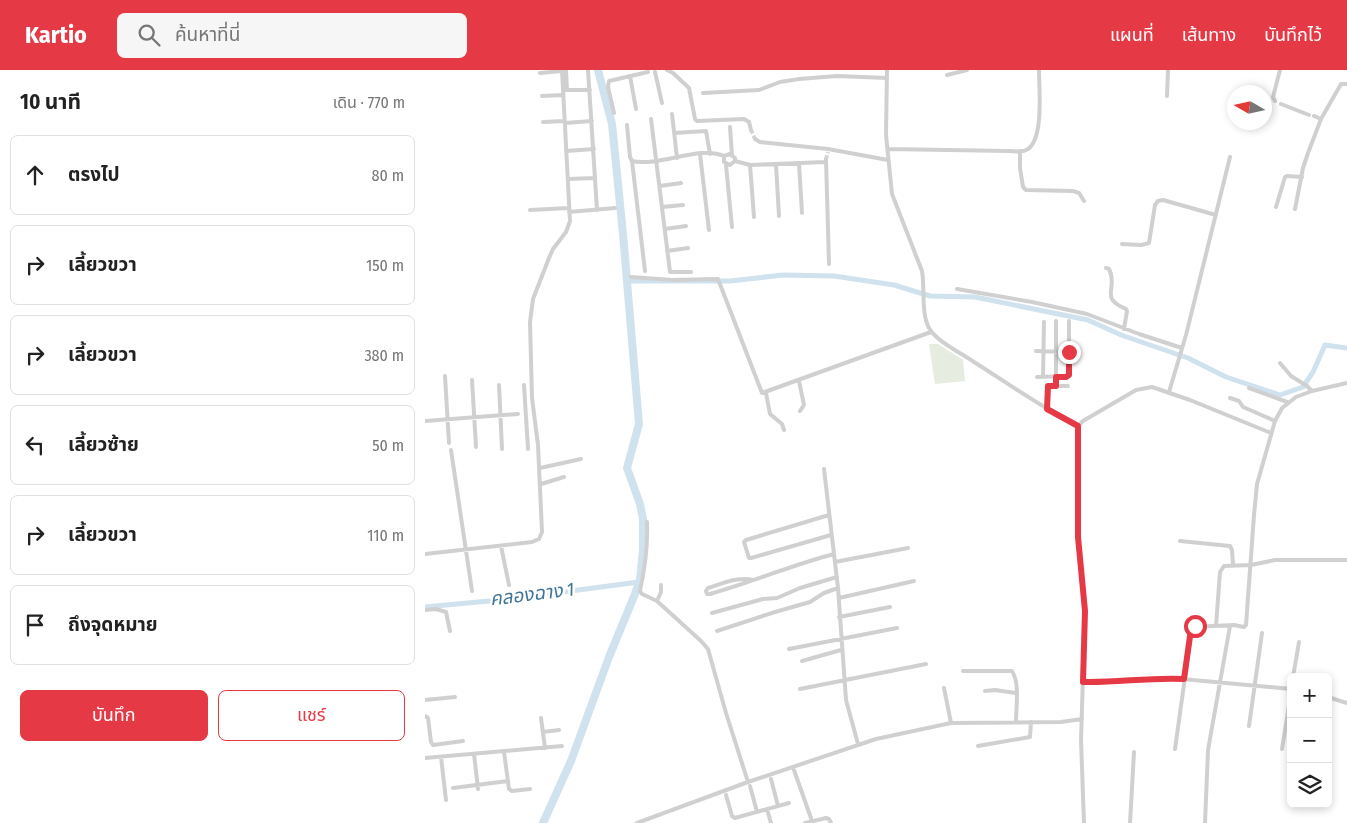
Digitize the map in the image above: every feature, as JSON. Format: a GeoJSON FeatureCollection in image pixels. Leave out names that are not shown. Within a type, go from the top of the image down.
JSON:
{"type":"FeatureCollection","features":[{"type":"Feature","properties":{"kind":"street"},"geometry":{"type":"LineString","coordinates":[[425,554],[532,542],[541,536],[543,526],[541,484],[533,413],[529,337],[533,299],[553,249],[569,227],[569,210],[563,70],[541,72]]}},
{"type":"Feature","properties":{"kind":"street"},"geometry":{"type":"LineString","coordinates":[[588,70],[597,210]]}},
{"type":"Feature","properties":{"kind":"street"},"geometry":{"type":"LineString","coordinates":[[667,70],[674,71],[689,88],[694,117],[697,121],[744,119],[749,122],[751,130]]}},
{"type":"Feature","properties":{"kind":"street"},"geometry":{"type":"LineString","coordinates":[[887,70],[891,149],[888,160],[892,194],[922,271],[926,321],[931,332],[1047,409],[1078,426]]}},
{"type":"Feature","properties":{"kind":"street"},"geometry":{"type":"LineString","coordinates":[[947,75],[967,70]]}},
{"type":"Feature","properties":{"kind":"street"},"geometry":{"type":"LineString","coordinates":[[891,149],[1020,151],[1028,149],[1034,143],[1037,133],[1039,70]]}},
{"type":"Feature","properties":{"kind":"street"},"geometry":{"type":"LineString","coordinates":[[1167,96],[1168,70]]}},
{"type":"Feature","properties":{"kind":"street"},"geometry":{"type":"LineString","coordinates":[[1275,101],[1273,96],[1281,70]]}},
{"type":"Feature","properties":{"kind":"street"},"geometry":{"type":"LineString","coordinates":[[614,113],[608,87],[609,81],[648,71],[656,71],[662,103]]}},
{"type":"Feature","properties":{"kind":"street"},"geometry":{"type":"LineString","coordinates":[[630,76],[636,109]]}},
{"type":"Feature","properties":{"kind":"street"},"geometry":{"type":"LineString","coordinates":[[703,93],[759,90],[780,82],[799,79],[837,76],[887,78]]}},
{"type":"Feature","properties":{"kind":"street"},"geometry":{"type":"LineString","coordinates":[[1295,209],[1305,160],[1321,118],[1341,84],[1347,84]]}},
{"type":"Feature","properties":{"kind":"street"},"geometry":{"type":"LineString","coordinates":[[542,96],[590,90]]}},
{"type":"Feature","properties":{"kind":"street"},"geometry":{"type":"LineString","coordinates":[[1281,104],[1309,115]]}},
{"type":"Feature","properties":{"kind":"street"},"geometry":{"type":"LineString","coordinates":[[672,114],[677,158]]}},
{"type":"Feature","properties":{"kind":"street"},"geometry":{"type":"LineString","coordinates":[[1314,116],[1321,118]]}},
{"type":"Feature","properties":{"kind":"street"},"geometry":{"type":"LineString","coordinates":[[651,119],[670,272],[691,272]]}},
{"type":"Feature","properties":{"kind":"street"},"geometry":{"type":"LineString","coordinates":[[543,122],[592,121]]}},
{"type":"Feature","properties":{"kind":"street"},"geometry":{"type":"LineString","coordinates":[[627,125],[630,157],[633,161],[645,271]]}},
{"type":"Feature","properties":{"kind":"street"},"geometry":{"type":"LineString","coordinates":[[730,127],[732,155],[735,158],[735,162]]}},
{"type":"Feature","properties":{"kind":"street"},"geometry":{"type":"LineString","coordinates":[[674,133],[706,131],[710,154]]}},
{"type":"Feature","properties":{"kind":"street"},"geometry":{"type":"LineString","coordinates":[[755,139],[760,142],[828,150],[888,160]]}},
{"type":"Feature","properties":{"kind":"street"},"geometry":{"type":"LineString","coordinates":[[566,151],[594,149]]}},
{"type":"Feature","properties":{"kind":"street"},"geometry":{"type":"LineString","coordinates":[[1020,151],[1020,168],[1023,187],[1026,190],[1073,191],[1079,193],[1084,201]]}},
{"type":"Feature","properties":{"kind":"street"},"geometry":{"type":"LineString","coordinates":[[633,161],[638,163],[715,153],[724,156],[727,154],[732,155]]}},
{"type":"Feature","properties":{"kind":"street"},"geometry":{"type":"LineString","coordinates":[[700,154],[709,230]]}},
{"type":"Feature","properties":{"kind":"street"},"geometry":{"type":"LineString","coordinates":[[724,156],[732,227]]}},
{"type":"Feature","properties":{"kind":"street"},"geometry":{"type":"LineString","coordinates":[[1169,392],[1182,350],[1230,157]]}},
{"type":"Feature","properties":{"kind":"street"},"geometry":{"type":"LineString","coordinates":[[726,165],[735,162],[750,165],[776,165],[825,161],[829,264]]}},
{"type":"Feature","properties":{"kind":"street"},"geometry":{"type":"LineString","coordinates":[[799,164],[802,213]]}},
{"type":"Feature","properties":{"kind":"street"},"geometry":{"type":"LineString","coordinates":[[750,165],[754,217]]}},
{"type":"Feature","properties":{"kind":"street"},"geometry":{"type":"LineString","coordinates":[[776,165],[779,216]]}},
{"type":"Feature","properties":{"kind":"street"},"geometry":{"type":"LineString","coordinates":[[1276,207],[1285,176],[1302,177]]}},
{"type":"Feature","properties":{"kind":"street"},"geometry":{"type":"LineString","coordinates":[[568,179],[595,178]]}},
{"type":"Feature","properties":{"kind":"street"},"geometry":{"type":"LineString","coordinates":[[660,186],[681,183]]}},
{"type":"Feature","properties":{"kind":"street"},"geometry":{"type":"LineString","coordinates":[[1122,244],[1141,245],[1149,243],[1155,205],[1158,200],[1216,215]]}},
{"type":"Feature","properties":{"kind":"street"},"geometry":{"type":"LineString","coordinates":[[662,207],[683,205]]}},
{"type":"Feature","properties":{"kind":"street"},"geometry":{"type":"LineString","coordinates":[[530,210],[597,210],[615,208]]}},
{"type":"Feature","properties":{"kind":"street"},"geometry":{"type":"LineString","coordinates":[[665,229],[686,226]]}},
{"type":"Feature","properties":{"kind":"street"},"geometry":{"type":"LineString","coordinates":[[667,251],[688,248]]}},
{"type":"Feature","properties":{"kind":"street"},"geometry":{"type":"LineString","coordinates":[[1106,268],[1112,274],[1111,299],[1115,304],[1127,311],[1124,328]]}},
{"type":"Feature","properties":{"kind":"street"},"geometry":{"type":"LineString","coordinates":[[631,277],[719,282],[762,393],[931,332]]}},
{"type":"Feature","properties":{"kind":"street"},"geometry":{"type":"LineString","coordinates":[[957,289],[1087,314],[1182,350]]}},
{"type":"Feature","properties":{"kind":"street"},"geometry":{"type":"LineString","coordinates":[[1056,321],[1056,386]]}},
{"type":"Feature","properties":{"kind":"street"},"geometry":{"type":"LineString","coordinates":[[1037,377],[1068,376],[1069,321]]}},
{"type":"Feature","properties":{"kind":"street"},"geometry":{"type":"LineString","coordinates":[[1043,377],[1044,322]]}},
{"type":"Feature","properties":{"kind":"street"},"geometry":{"type":"LineString","coordinates":[[1036,351],[1069,352]]}},
{"type":"Feature","properties":{"kind":"street"},"geometry":{"type":"LineString","coordinates":[[1280,363],[1291,376],[1305,384],[1312,391]]}},
{"type":"Feature","properties":{"kind":"street"},"geometry":{"type":"LineString","coordinates":[[445,376],[449,443]]}},
{"type":"Feature","properties":{"kind":"street"},"geometry":{"type":"LineString","coordinates":[[472,380],[476,447]]}},
{"type":"Feature","properties":{"kind":"street"},"geometry":{"type":"LineString","coordinates":[[799,381],[804,405],[800,411]]}},
{"type":"Feature","properties":{"kind":"street"},"geometry":{"type":"LineString","coordinates":[[1175,749],[1193,627],[1244,627],[1246,625],[1257,484],[1275,421],[1287,402],[1296,397],[1312,391],[1347,383]]}},
{"type":"Feature","properties":{"kind":"street"},"geometry":{"type":"LineString","coordinates":[[499,385],[502,449]]}},
{"type":"Feature","properties":{"kind":"street"},"geometry":{"type":"LineString","coordinates":[[524,386],[528,448]]}},
{"type":"Feature","properties":{"kind":"street"},"geometry":{"type":"LineString","coordinates":[[1047,409],[1048,386],[1068,386]]}},
{"type":"Feature","properties":{"kind":"street"},"geometry":{"type":"LineString","coordinates":[[1078,426],[1142,388],[1152,387],[1271,432]]}},
{"type":"Feature","properties":{"kind":"street"},"geometry":{"type":"LineString","coordinates":[[1249,388],[1287,402]]}},
{"type":"Feature","properties":{"kind":"street"},"geometry":{"type":"LineString","coordinates":[[766,393],[770,414],[782,424],[784,430]]}},
{"type":"Feature","properties":{"kind":"street"},"geometry":{"type":"LineString","coordinates":[[1230,398],[1239,401],[1243,407],[1275,421]]}},
{"type":"Feature","properties":{"kind":"street"},"geometry":{"type":"LineString","coordinates":[[525,414],[533,413]]}},
{"type":"Feature","properties":{"kind":"street"},"geometry":{"type":"LineString","coordinates":[[425,421],[518,414]]}},
{"type":"Feature","properties":{"kind":"street"},"geometry":{"type":"LineString","coordinates":[[1078,426],[1078,537],[1085,611],[1082,719],[1084,823]]}},
{"type":"Feature","properties":{"kind":"street"},"geometry":{"type":"LineString","coordinates":[[451,450],[472,591]]}},
{"type":"Feature","properties":{"kind":"street"},"geometry":{"type":"LineString","coordinates":[[540,468],[581,459]]}},
{"type":"Feature","properties":{"kind":"street"},"geometry":{"type":"LineString","coordinates":[[824,468],[837,577],[840,639],[848,712],[858,744]]}},
{"type":"Feature","properties":{"kind":"street"},"geometry":{"type":"LineString","coordinates":[[541,484],[564,477]]}},
{"type":"Feature","properties":{"kind":"street"},"geometry":{"type":"LineString","coordinates":[[829,515],[766,533],[744,542],[749,558],[751,558],[831,535]]}},
{"type":"Feature","properties":{"kind":"street"},"geometry":{"type":"LineString","coordinates":[[647,522],[646,558],[639,591],[657,601],[708,649],[757,812]]}},
{"type":"Feature","properties":{"kind":"street"},"geometry":{"type":"LineString","coordinates":[[1180,541],[1230,546],[1233,565]]}},
{"type":"Feature","properties":{"kind":"street"},"geometry":{"type":"LineString","coordinates":[[501,546],[509,586]]}},
{"type":"Feature","properties":{"kind":"street"},"geometry":{"type":"LineString","coordinates":[[835,562],[908,548]]}},
{"type":"Feature","properties":{"kind":"street"},"geometry":{"type":"LineString","coordinates":[[753,580],[739,579],[708,588],[707,594],[753,580],[787,567],[834,554]]}},
{"type":"Feature","properties":{"kind":"street"},"geometry":{"type":"LineString","coordinates":[[1217,626],[1220,572],[1224,566],[1251,565],[1275,560],[1347,560]]}},
{"type":"Feature","properties":{"kind":"street"},"geometry":{"type":"LineString","coordinates":[[712,613],[763,599],[777,598],[800,588],[837,577]]}},
{"type":"Feature","properties":{"kind":"street"},"geometry":{"type":"LineString","coordinates":[[839,598],[914,581]]}},
{"type":"Feature","properties":{"kind":"street"},"geometry":{"type":"LineString","coordinates":[[657,601],[660,596],[661,585]]}},
{"type":"Feature","properties":{"kind":"street"},"geometry":{"type":"LineString","coordinates":[[717,632],[809,602],[824,593],[838,588]]}},
{"type":"Feature","properties":{"kind":"street"},"geometry":{"type":"LineString","coordinates":[[839,617],[891,606]]}},
{"type":"Feature","properties":{"kind":"street"},"geometry":{"type":"LineString","coordinates":[[425,610],[436,609],[446,612],[449,632]]}},
{"type":"Feature","properties":{"kind":"street"},"geometry":{"type":"LineString","coordinates":[[1205,823],[1208,750],[1230,626]]}},
{"type":"Feature","properties":{"kind":"street"},"geometry":{"type":"LineString","coordinates":[[789,649],[897,628]]}},
{"type":"Feature","properties":{"kind":"street"},"geometry":{"type":"LineString","coordinates":[[1249,726],[1262,633]]}},
{"type":"Feature","properties":{"kind":"street"},"geometry":{"type":"LineString","coordinates":[[1294,673],[1299,642]]}},
{"type":"Feature","properties":{"kind":"street"},"geometry":{"type":"LineString","coordinates":[[802,661],[841,650]]}},
{"type":"Feature","properties":{"kind":"street"},"geometry":{"type":"LineString","coordinates":[[800,689],[926,664]]}},
{"type":"Feature","properties":{"kind":"street"},"geometry":{"type":"LineString","coordinates":[[963,671],[1011,671],[1014,676],[1016,693],[1016,722]]}},
{"type":"Feature","properties":{"kind":"street"},"geometry":{"type":"LineString","coordinates":[[1083,682],[1163,678],[1287,690]]}},
{"type":"Feature","properties":{"kind":"street"},"geometry":{"type":"LineString","coordinates":[[944,688],[949,723]]}},
{"type":"Feature","properties":{"kind":"street"},"geometry":{"type":"LineString","coordinates":[[985,691],[995,690],[1016,693]]}},
{"type":"Feature","properties":{"kind":"street"},"geometry":{"type":"LineString","coordinates":[[425,700],[455,697]]}},
{"type":"Feature","properties":{"kind":"street"},"geometry":{"type":"LineString","coordinates":[[1332,698],[1347,703]]}},
{"type":"Feature","properties":{"kind":"street"},"geometry":{"type":"LineString","coordinates":[[425,716],[428,718],[428,735],[433,745],[463,741]]}},
{"type":"Feature","properties":{"kind":"street"},"geometry":{"type":"LineString","coordinates":[[1282,749],[1287,717]]}},
{"type":"Feature","properties":{"kind":"street"},"geometry":{"type":"LineString","coordinates":[[541,718],[545,748]]}},
{"type":"Feature","properties":{"kind":"street"},"geometry":{"type":"LineString","coordinates":[[637,823],[858,744],[949,723],[1061,722],[1082,719]]}},
{"type":"Feature","properties":{"kind":"street"},"geometry":{"type":"LineString","coordinates":[[978,746],[1030,737],[1031,722]]}},
{"type":"Feature","properties":{"kind":"street"},"geometry":{"type":"LineString","coordinates":[[543,732],[559,730]]}},
{"type":"Feature","properties":{"kind":"street"},"geometry":{"type":"LineString","coordinates":[[425,758],[561,746]]}},
{"type":"Feature","properties":{"kind":"street"},"geometry":{"type":"LineString","coordinates":[[504,752],[510,791],[530,789]]}},
{"type":"Feature","properties":{"kind":"street"},"geometry":{"type":"LineString","coordinates":[[1130,823],[1134,752]]}},
{"type":"Feature","properties":{"kind":"street"},"geometry":{"type":"LineString","coordinates":[[474,754],[478,787]]}},
{"type":"Feature","properties":{"kind":"street"},"geometry":{"type":"LineString","coordinates":[[441,757],[446,800]]}},
{"type":"Feature","properties":{"kind":"street"},"geometry":{"type":"LineString","coordinates":[[794,770],[808,822],[828,818],[831,823]]}},
{"type":"Feature","properties":{"kind":"street"},"geometry":{"type":"LineString","coordinates":[[771,780],[778,806]]}},
{"type":"Feature","properties":{"kind":"street"},"geometry":{"type":"LineString","coordinates":[[453,788],[478,787],[508,781]]}},
{"type":"Feature","properties":{"kind":"street"},"geometry":{"type":"LineString","coordinates":[[725,795],[733,818],[789,803]]}},
{"type":"Feature","properties":{"kind":"street"},"geometry":{"type":"LineString","coordinates":[[767,809],[771,823]]}},
{"type":"Feature","properties":{"kind":"shaded area"},"geometry":{"type":"Polygon","coordinates":[[[929,344],[938,344],[963,360],[965,381],[935,384],[929,344]]]}},
{"type":"Feature","properties":{"kind":"waterway"},"geometry":{"type":"LineString","coordinates":[[543,823],[571,761],[609,657],[635,594],[640,579],[643,550],[643,519],[640,504],[627,468],[639,424],[623,234],[612,124],[598,70]]}},
{"type":"Feature","properties":{"kind":"waterway"},"geometry":{"type":"LineString","coordinates":[[627,281],[730,281],[783,275],[834,276],[894,285],[930,296],[975,297],[1088,320],[1121,335],[1188,358],[1226,377],[1280,395],[1303,387],[1313,372],[1325,345],[1347,348]]}},
{"type":"Feature","properties":{"kind":"waterway","name":"คลองฉาง 1"},"geometry":{"type":"LineString","coordinates":[[425,607],[510,599],[639,582]]}},
{"type":"Feature","properties":{"kind":"tunnel"},"geometry":{"type":"LineString","coordinates":[[751,130],[755,139]]}},
{"type":"Feature","properties":{"kind":"tunnel"},"geometry":{"type":"LineString","coordinates":[[826,159],[828,152]]}},
{"type":"Feature","properties":{"kind":"route"},"geometry":{"type":"LineString","coordinates":[[1069,352],[1069,375],[1066,377],[1056,377],[1056,386],[1048,386],[1047,409],[1078,426],[1078,537],[1085,611],[1083,682],[1163,678],[1184,679],[1191,629],[1195,626]]}}]}
